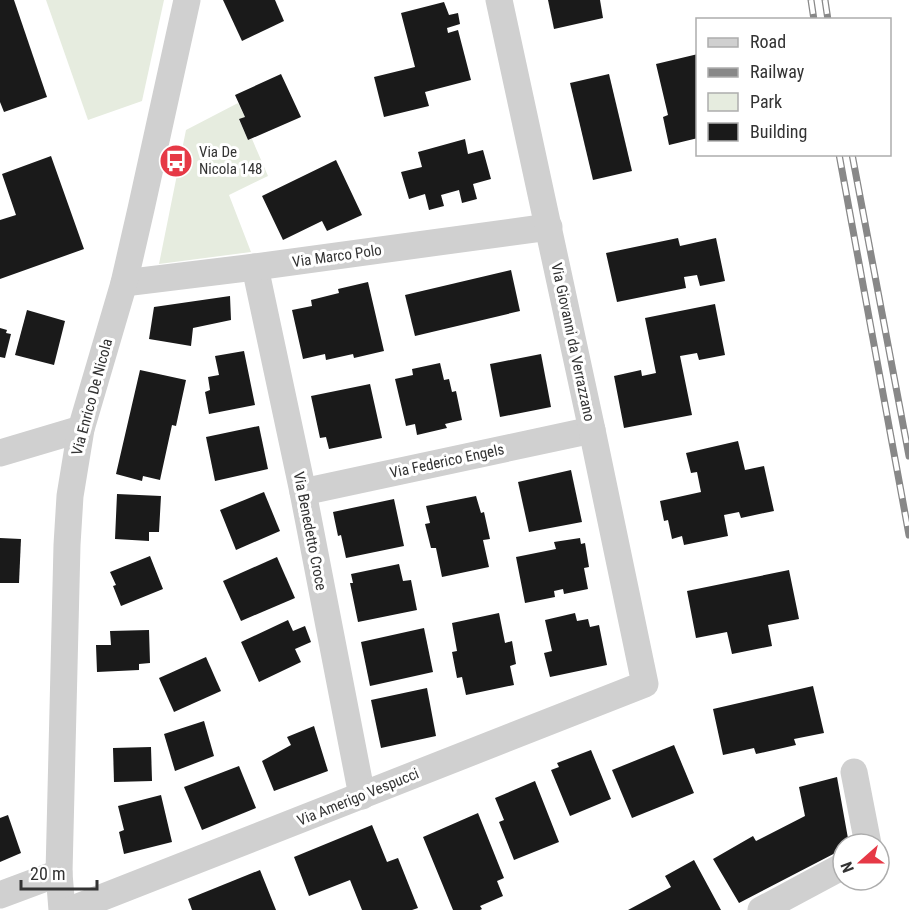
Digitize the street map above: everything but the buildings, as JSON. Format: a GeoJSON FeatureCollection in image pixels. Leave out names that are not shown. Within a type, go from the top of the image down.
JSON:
{"type":"FeatureCollection","features":[{"type":"Feature","properties":{"kind":"street","name":"Via Enrico De Nicola"},"geometry":{"type":"LineString","coordinates":[[62,910],[59,873],[67,545],[70,496],[77,445],[124,283],[187,0]]}},
{"type":"Feature","properties":{"kind":"street","name":"Via Giovanni da Verrazzano"},"geometry":{"type":"LineString","coordinates":[[499,0],[645,684]]}},
{"type":"Feature","properties":{"kind":"street","name":"Via Marco Polo"},"geometry":{"type":"LineString","coordinates":[[124,283],[549,227]]}},
{"type":"Feature","properties":{"kind":"street","name":"Via Benedetto Croce"},"geometry":{"type":"LineString","coordinates":[[255,267],[303,492],[362,796]]}},
{"type":"Feature","properties":{"kind":"street"},"geometry":{"type":"LineString","coordinates":[[0,453],[81,429]]}},
{"type":"Feature","properties":{"kind":"street","name":"Via Federico Engels"},"geometry":{"type":"LineString","coordinates":[[303,492],[592,430]]}},
{"type":"Feature","properties":{"kind":"street","name":"Via Amerigo Vespucci"},"geometry":{"type":"LineString","coordinates":[[70,910],[645,684]]}},
{"type":"Feature","properties":{"kind":"street"},"geometry":{"type":"LineString","coordinates":[[854,772],[866,832]]}},
{"type":"Feature","properties":{"kind":"street"},"geometry":{"type":"LineString","coordinates":[[761,910],[831,872]]}},
{"type":"Feature","properties":{"kind":"street"},"geometry":{"type":"LineString","coordinates":[[0,895],[59,873]]}},
{"type":"Feature","properties":{"kind":"green space"},"geometry":{"type":"Polygon","coordinates":[[[46,0],[164,0],[142,101],[88,120],[46,0]]]}},
{"type":"Feature","properties":{"kind":"green space"},"geometry":{"type":"Polygon","coordinates":[[[238,103],[245,117],[239,120],[248,140],[252,139],[268,176],[229,195],[251,252],[159,264],[186,130],[238,103]]]}},
{"type":"Feature","properties":{"kind":"railway"},"geometry":{"type":"LineString","coordinates":[[811,0],[814,18]]}},
{"type":"Feature","properties":{"kind":"railway"},"geometry":{"type":"LineString","coordinates":[[825,0],[828,18]]}},
{"type":"Feature","properties":{"kind":"railway"},"geometry":{"type":"LineString","coordinates":[[839,156],[909,535]]}},
{"type":"Feature","properties":{"kind":"railway"},"geometry":{"type":"LineString","coordinates":[[852,156],[909,456]]}},
{"type":"Feature","properties":{"kind":"place","name":"Via De Nicola 148"},"geometry":{"type":"Point","coordinates":[176,161]}}]}
